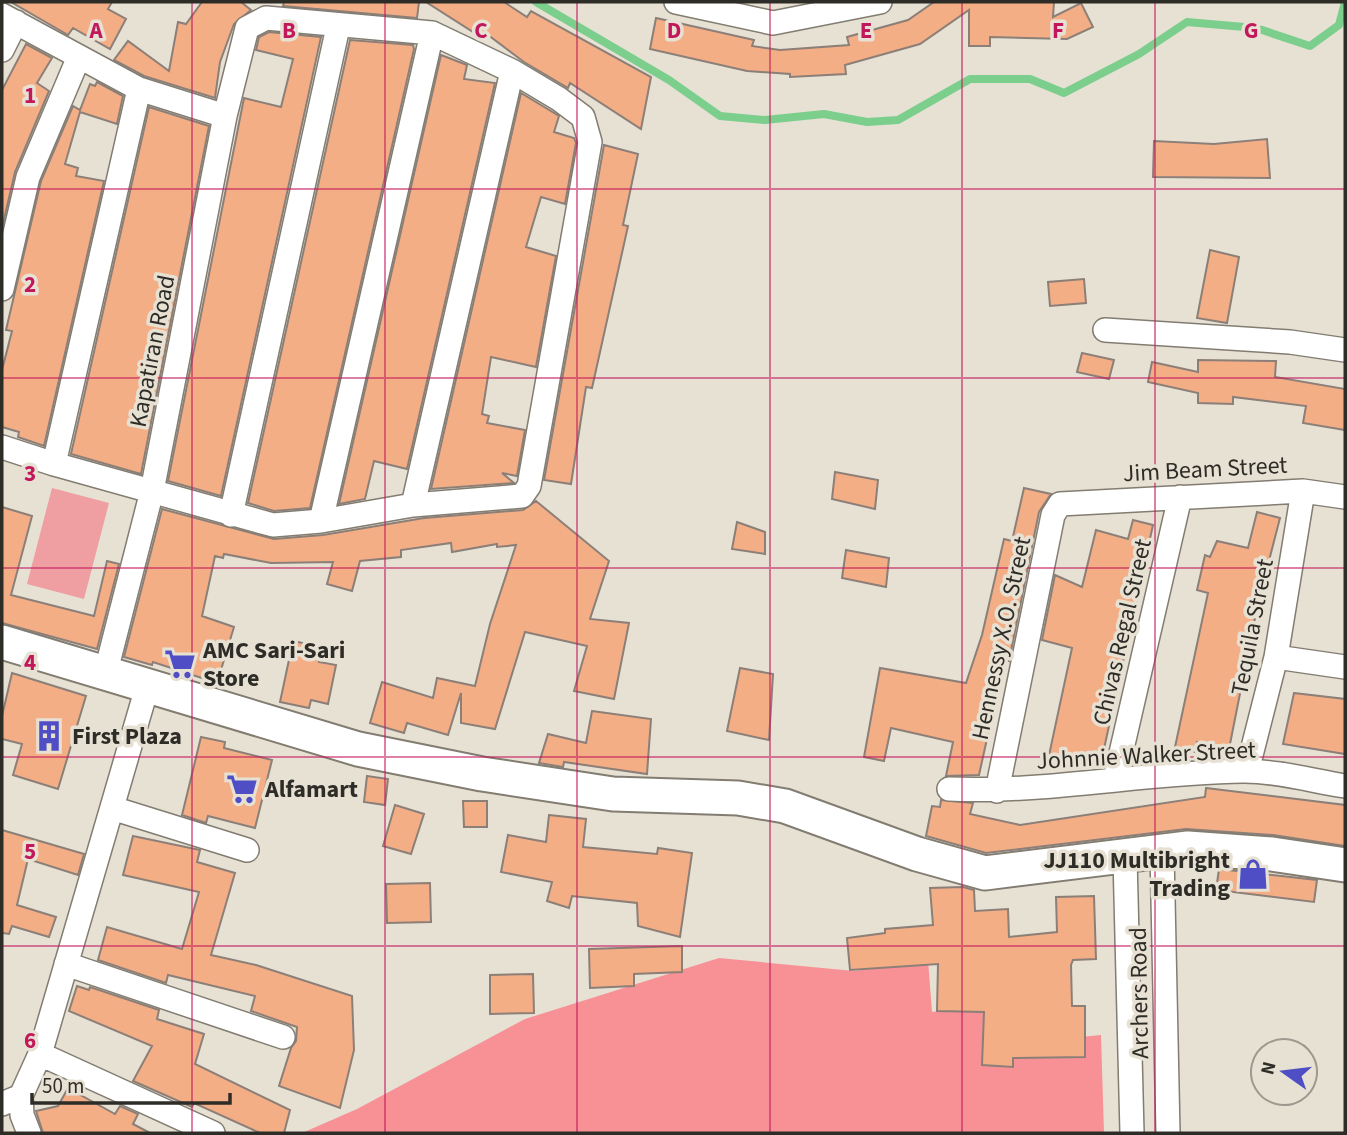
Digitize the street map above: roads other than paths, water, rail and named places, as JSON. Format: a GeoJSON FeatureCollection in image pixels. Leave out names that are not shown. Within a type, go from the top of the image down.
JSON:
{"type":"FeatureCollection","features":[{"type":"Feature","properties":{"kind":"street"},"geometry":{"type":"LineString","coordinates":[[676,2],[777,12],[880,2]]}},
{"type":"Feature","properties":{"kind":"street","name":"Kapatiran Road"},"geometry":{"type":"LineString","coordinates":[[106,671],[152,491],[242,39],[247,28],[266,18],[338,27]]}},
{"type":"Feature","properties":{"kind":"street"},"geometry":{"type":"LineString","coordinates":[[2,50],[9,19],[78,59],[139,89],[225,116]]}},
{"type":"Feature","properties":{"kind":"street"},"geometry":{"type":"LineString","coordinates":[[2,447],[231,515],[273,525],[321,521],[413,505],[515,497],[527,492],[590,142],[583,117],[512,71],[432,33],[338,27],[231,515]]}},
{"type":"Feature","properties":{"kind":"street"},"geometry":{"type":"LineString","coordinates":[[321,521],[432,33]]}},
{"type":"Feature","properties":{"kind":"street"},"geometry":{"type":"LineString","coordinates":[[2,289],[28,177],[78,59]]}},
{"type":"Feature","properties":{"kind":"street"},"geometry":{"type":"LineString","coordinates":[[413,505],[512,71]]}},
{"type":"Feature","properties":{"kind":"street"},"geometry":{"type":"LineString","coordinates":[[54,464],[139,89]]}},
{"type":"Feature","properties":{"kind":"street"},"geometry":{"type":"LineString","coordinates":[[1105,330],[1290,342],[1345,350]]}},
{"type":"Feature","properties":{"kind":"street","name":"Jim Beam Street"},"geometry":{"type":"LineString","coordinates":[[1066,502],[1303,491],[1345,497]]}},
{"type":"Feature","properties":{"kind":"street","name":"Tequila Street"},"geometry":{"type":"LineString","coordinates":[[1247,771],[1276,657],[1303,491]]}},
{"type":"Feature","properties":{"kind":"street","name":"Chivas Regal Street"},"geometry":{"type":"LineString","coordinates":[[1115,779],[1180,497]]}},
{"type":"Feature","properties":{"kind":"street","name":"Hennessy X.O. Street"},"geometry":{"type":"LineString","coordinates":[[997,791],[1053,515],[1060,504],[1066,502]]}},
{"type":"Feature","properties":{"kind":"street"},"geometry":{"type":"LineString","coordinates":[[2,642],[358,748],[482,774],[613,794],[738,797],[785,806],[917,854],[985,873],[1125,858],[1188,848],[1272,853],[1345,865]]}},
{"type":"Feature","properties":{"kind":"street"},"geometry":{"type":"LineString","coordinates":[[1276,657],[1345,667]]}},
{"type":"Feature","properties":{"kind":"street"},"geometry":{"type":"LineString","coordinates":[[29,1133],[22,1115],[11,1100],[40,1054],[148,684]]}},
{"type":"Feature","properties":{"kind":"street","name":"Johnnie Walker Street"},"geometry":{"type":"LineString","coordinates":[[949,789],[997,791],[1115,779],[1247,771],[1345,786]]}},
{"type":"Feature","properties":{"kind":"street"},"geometry":{"type":"LineString","coordinates":[[112,808],[247,850]]}},
{"type":"Feature","properties":{"kind":"street","name":"Archers Road"},"geometry":{"type":"LineString","coordinates":[[1162,852],[1168,1133]]}},
{"type":"Feature","properties":{"kind":"street","name":"Archers Road"},"geometry":{"type":"LineString","coordinates":[[1125,858],[1132,1133]]}},
{"type":"Feature","properties":{"kind":"street"},"geometry":{"type":"LineString","coordinates":[[66,964],[283,1037]]}},
{"type":"Feature","properties":{"kind":"street"},"geometry":{"type":"LineString","coordinates":[[40,1054],[213,1133]]}},
{"type":"Feature","properties":{"kind":"waterway"},"geometry":{"type":"LineString","coordinates":[[536,2],[669,80],[720,116],[765,120],[824,114],[867,122],[898,120],[970,79],[1030,79],[1064,93],[1139,54],[1187,22],[1256,28],[1310,46],[1339,25],[1345,2]]}},
{"type":"Feature","properties":{"kind":"place","name":"AMC Sari-Sari Store"},"geometry":{"type":"Point","coordinates":[180,664]}},
{"type":"Feature","properties":{"kind":"place","name":"First Plaza"},"geometry":{"type":"Point","coordinates":[49,736]}},
{"type":"Feature","properties":{"kind":"place","name":"Alfamart"},"geometry":{"type":"Point","coordinates":[242,789]}},
{"type":"Feature","properties":{"kind":"place","name":"JJ110 Multibright Trading"},"geometry":{"type":"Point","coordinates":[1253,874]}}]}
